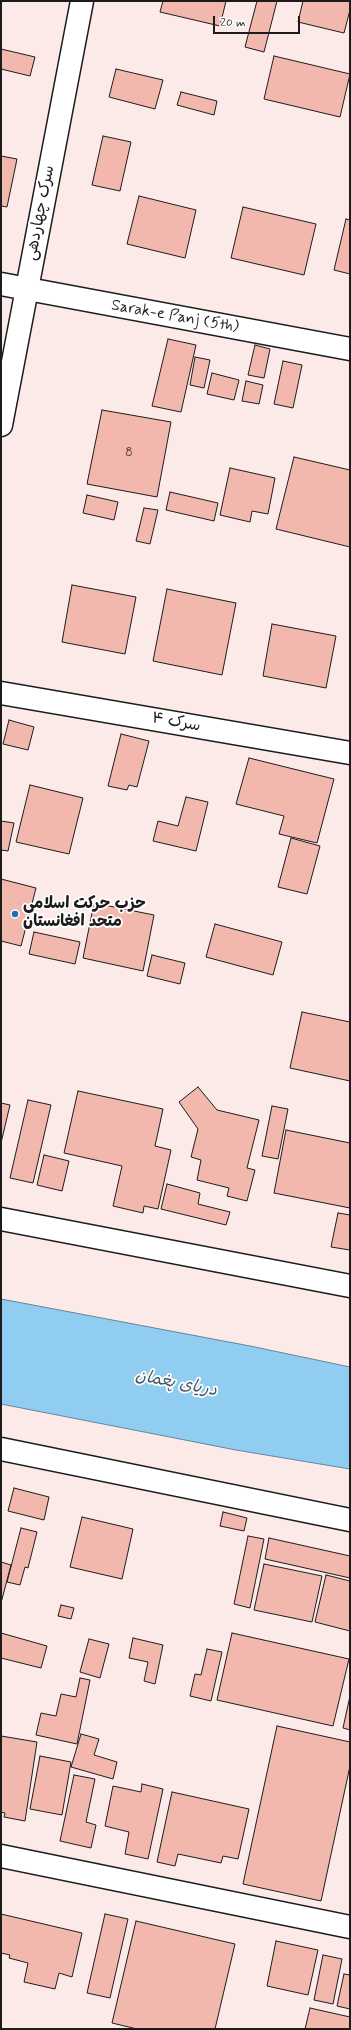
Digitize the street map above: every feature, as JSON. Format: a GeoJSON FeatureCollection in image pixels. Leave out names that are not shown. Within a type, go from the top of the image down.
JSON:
{"type":"FeatureCollection","features":[{"type":"Feature","properties":{"kind":"street","name":"سرک چهاردهی"},"geometry":{"type":"LineString","coordinates":[[1,425],[82,1]]}},
{"type":"Feature","properties":{"kind":"street","name":"Sarak-e Panj (5th)"},"geometry":{"type":"LineString","coordinates":[[1,284],[350,349]]}},
{"type":"Feature","properties":{"kind":"street","name":"سرک ۴"},"geometry":{"type":"LineString","coordinates":[[1,693],[350,753]]}},
{"type":"Feature","properties":{"kind":"street"},"geometry":{"type":"LineString","coordinates":[[1,1219],[350,1286]]}},
{"type":"Feature","properties":{"kind":"street"},"geometry":{"type":"LineString","coordinates":[[1,1449],[350,1520]]}},
{"type":"Feature","properties":{"kind":"street"},"geometry":{"type":"LineString","coordinates":[[1,1856],[350,1927]]}},
{"type":"Feature","properties":{"kind":"water","name":"دریای پغمان"},"geometry":{"type":"Polygon","coordinates":[[[1,1299],[250,1346],[350,1367],[350,1469],[236,1450],[1,1404],[1,1299]]]}},
{"type":"Feature","properties":{"kind":"building"},"geometry":{"type":"Polygon","coordinates":[[[163,1],[226,1],[220,26],[160,12],[163,1]]]}},
{"type":"Feature","properties":{"kind":"building"},"geometry":{"type":"Polygon","coordinates":[[[257,1],[277,1],[264,52],[245,47],[257,1]]]}},
{"type":"Feature","properties":{"kind":"building"},"geometry":{"type":"Polygon","coordinates":[[[303,1],[350,1],[350,10],[344,33],[298,22],[303,1]]]}},
{"type":"Feature","properties":{"kind":"building"},"geometry":{"type":"Polygon","coordinates":[[[1,49],[35,57],[30,76],[1,69],[1,49]]]}},
{"type":"Feature","properties":{"kind":"building"},"geometry":{"type":"Polygon","coordinates":[[[274,56],[350,74],[340,117],[264,99],[274,56]]]}},
{"type":"Feature","properties":{"kind":"building"},"geometry":{"type":"Polygon","coordinates":[[[116,69],[163,80],[155,109],[109,97],[116,69]]]}},
{"type":"Feature","properties":{"kind":"building"},"geometry":{"type":"Polygon","coordinates":[[[181,92],[217,101],[214,115],[177,105],[181,92]]]}},
{"type":"Feature","properties":{"kind":"building"},"geometry":{"type":"Polygon","coordinates":[[[103,136],[131,142],[120,191],[92,185],[103,136]]]}},
{"type":"Feature","properties":{"kind":"building"},"geometry":{"type":"Polygon","coordinates":[[[1,156],[17,159],[7,207],[1,206],[1,156]]]}},
{"type":"Feature","properties":{"kind":"building"},"geometry":{"type":"Polygon","coordinates":[[[139,196],[196,210],[185,258],[127,244],[139,196]]]}},
{"type":"Feature","properties":{"kind":"building"},"geometry":{"type":"Polygon","coordinates":[[[243,207],[316,224],[304,275],[231,258],[243,207]]]}},
{"type":"Feature","properties":{"kind":"building"},"geometry":{"type":"Polygon","coordinates":[[[346,219],[350,220],[350,274],[334,270],[346,219]]]}},
{"type":"Feature","properties":{"kind":"building"},"geometry":{"type":"Polygon","coordinates":[[[168,339],[196,345],[181,412],[152,406],[168,339]]]}},
{"type":"Feature","properties":{"kind":"building"},"geometry":{"type":"Polygon","coordinates":[[[255,345],[270,349],[264,378],[248,375],[255,345]]]}},
{"type":"Feature","properties":{"kind":"building"},"geometry":{"type":"Polygon","coordinates":[[[195,357],[210,360],[204,388],[190,385],[195,357]]]}},
{"type":"Feature","properties":{"kind":"building"},"geometry":{"type":"Polygon","coordinates":[[[283,361],[302,365],[293,408],[274,404],[283,361]]]}},
{"type":"Feature","properties":{"kind":"building"},"geometry":{"type":"Polygon","coordinates":[[[212,373],[239,380],[234,400],[207,394],[212,373]]]}},
{"type":"Feature","properties":{"kind":"building"},"geometry":{"type":"Polygon","coordinates":[[[246,381],[263,385],[259,404],[242,401],[246,381]]]}},
{"type":"Feature","properties":{"kind":"building"},"geometry":{"type":"Polygon","coordinates":[[[102,410],[171,422],[157,497],[87,484],[102,410]]]}},
{"type":"Feature","properties":{"kind":"building"},"geometry":{"type":"Polygon","coordinates":[[[294,457],[350,470],[350,547],[276,529],[294,457]]]}},
{"type":"Feature","properties":{"kind":"building"},"geometry":{"type":"Polygon","coordinates":[[[230,468],[275,478],[268,514],[252,511],[250,522],[220,515],[230,468]]]}},
{"type":"Feature","properties":{"kind":"building"},"geometry":{"type":"Polygon","coordinates":[[[170,492],[218,503],[214,521],[166,510],[170,492]]]}},
{"type":"Feature","properties":{"kind":"building"},"geometry":{"type":"Polygon","coordinates":[[[87,495],[118,502],[114,520],[83,513],[87,495]]]}},
{"type":"Feature","properties":{"kind":"building"},"geometry":{"type":"Polygon","coordinates":[[[144,508],[158,510],[150,544],[136,541],[144,508]]]}},
{"type":"Feature","properties":{"kind":"building"},"geometry":{"type":"Polygon","coordinates":[[[72,585],[136,597],[125,654],[62,642],[72,585]]]}},
{"type":"Feature","properties":{"kind":"building"},"geometry":{"type":"Polygon","coordinates":[[[167,589],[236,603],[222,675],[153,661],[167,589]]]}},
{"type":"Feature","properties":{"kind":"building"},"geometry":{"type":"Polygon","coordinates":[[[272,624],[336,636],[326,688],[263,676],[272,624]]]}},
{"type":"Feature","properties":{"kind":"building"},"geometry":{"type":"Polygon","coordinates":[[[9,720],[34,727],[28,750],[3,744],[9,720]]]}},
{"type":"Feature","properties":{"kind":"building"},"geometry":{"type":"Polygon","coordinates":[[[121,734],[149,741],[137,787],[129,785],[127,790],[108,786],[121,734]]]}},
{"type":"Feature","properties":{"kind":"building"},"geometry":{"type":"Polygon","coordinates":[[[249,758],[334,779],[317,843],[279,834],[284,816],[236,804],[249,758]]]}},
{"type":"Feature","properties":{"kind":"building"},"geometry":{"type":"Polygon","coordinates":[[[30,785],[83,798],[69,854],[16,842],[30,785]]]}},
{"type":"Feature","properties":{"kind":"building"},"geometry":{"type":"Polygon","coordinates":[[[186,797],[208,802],[196,851],[153,841],[158,821],[178,826],[186,797]]]}},
{"type":"Feature","properties":{"kind":"building"},"geometry":{"type":"Polygon","coordinates":[[[1,821],[14,823],[8,851],[1,850],[1,821]]]}},
{"type":"Feature","properties":{"kind":"building"},"geometry":{"type":"Polygon","coordinates":[[[291,838],[320,846],[307,894],[278,887],[291,838]]]}},
{"type":"Feature","properties":{"kind":"building","name":"حزب حرکت اسلامی متحد افغانستان"},"geometry":{"type":"Polygon","coordinates":[[[1,879],[36,888],[21,946],[1,941],[1,879]]]}},
{"type":"Feature","properties":{"kind":"building"},"geometry":{"type":"Polygon","coordinates":[[[94,903],[154,915],[143,971],[83,958],[94,903]]]}},
{"type":"Feature","properties":{"kind":"building"},"geometry":{"type":"Polygon","coordinates":[[[215,924],[282,942],[273,975],[206,957],[215,924]]]}},
{"type":"Feature","properties":{"kind":"building"},"geometry":{"type":"Polygon","coordinates":[[[34,932],[80,942],[75,964],[29,954],[34,932]]]}},
{"type":"Feature","properties":{"kind":"building"},"geometry":{"type":"Polygon","coordinates":[[[152,955],[185,963],[180,984],[147,976],[152,955]]]}},
{"type":"Feature","properties":{"kind":"building"},"geometry":{"type":"Polygon","coordinates":[[[302,1012],[350,1022],[350,1081],[290,1068],[302,1012]]]}},
{"type":"Feature","properties":{"kind":"building"},"geometry":{"type":"Polygon","coordinates":[[[198,1087],[217,1110],[259,1120],[247,1168],[255,1170],[247,1201],[227,1196],[229,1188],[197,1180],[201,1160],[191,1157],[198,1129],[179,1102],[198,1087]]]}},
{"type":"Feature","properties":{"kind":"building"},"geometry":{"type":"Polygon","coordinates":[[[78,1091],[163,1109],[155,1146],[171,1150],[158,1209],[144,1206],[143,1213],[113,1206],[122,1166],[64,1153],[78,1091]]]}},
{"type":"Feature","properties":{"kind":"building"},"geometry":{"type":"Polygon","coordinates":[[[28,1100],[51,1105],[33,1183],[10,1178],[28,1100]]]}},
{"type":"Feature","properties":{"kind":"building"},"geometry":{"type":"Polygon","coordinates":[[[1,1103],[10,1105],[1,1143],[1,1103]]]}},
{"type":"Feature","properties":{"kind":"building"},"geometry":{"type":"Polygon","coordinates":[[[272,1106],[288,1109],[278,1159],[262,1156],[272,1106]]]}},
{"type":"Feature","properties":{"kind":"building"},"geometry":{"type":"Polygon","coordinates":[[[286,1130],[350,1143],[350,1208],[274,1193],[286,1130]]]}},
{"type":"Feature","properties":{"kind":"building"},"geometry":{"type":"Polygon","coordinates":[[[44,1155],[69,1161],[62,1191],[37,1185],[44,1155]]]}},
{"type":"Feature","properties":{"kind":"building"},"geometry":{"type":"Polygon","coordinates":[[[167,1184],[200,1193],[198,1204],[230,1212],[226,1225],[161,1209],[167,1184]]]}},
{"type":"Feature","properties":{"kind":"building"},"geometry":{"type":"Polygon","coordinates":[[[338,1213],[350,1215],[350,1250],[331,1247],[338,1213]]]}},
{"type":"Feature","properties":{"kind":"building"},"geometry":{"type":"Polygon","coordinates":[[[14,1488],[49,1497],[44,1520],[8,1511],[14,1488]]]}},
{"type":"Feature","properties":{"kind":"building"},"geometry":{"type":"Polygon","coordinates":[[[223,1512],[247,1518],[244,1531],[220,1526],[223,1512]]]}},
{"type":"Feature","properties":{"kind":"building"},"geometry":{"type":"Polygon","coordinates":[[[82,1517],[133,1529],[122,1579],[70,1567],[82,1517]]]}},
{"type":"Feature","properties":{"kind":"building"},"geometry":{"type":"Polygon","coordinates":[[[21,1528],[37,1532],[28,1568],[25,1567],[20,1585],[7,1582],[21,1528]]]}},
{"type":"Feature","properties":{"kind":"building"},"geometry":{"type":"Polygon","coordinates":[[[248,1536],[264,1539],[250,1608],[234,1604],[248,1536]]]}},
{"type":"Feature","properties":{"kind":"building"},"geometry":{"type":"Polygon","coordinates":[[[269,1538],[350,1556],[350,1578],[265,1559],[269,1538]]]}},
{"type":"Feature","properties":{"kind":"building"},"geometry":{"type":"Polygon","coordinates":[[[1,1562],[11,1565],[1,1603],[1,1562]]]}},
{"type":"Feature","properties":{"kind":"building"},"geometry":{"type":"Polygon","coordinates":[[[264,1564],[322,1576],[312,1622],[254,1610],[264,1564]]]}},
{"type":"Feature","properties":{"kind":"building"},"geometry":{"type":"Polygon","coordinates":[[[326,1575],[350,1581],[350,1631],[315,1622],[326,1575]]]}},
{"type":"Feature","properties":{"kind":"building"},"geometry":{"type":"Polygon","coordinates":[[[61,1605],[74,1608],[71,1619],[58,1616],[61,1605]]]}},
{"type":"Feature","properties":{"kind":"building"},"geometry":{"type":"Polygon","coordinates":[[[1,1633],[47,1646],[41,1668],[1,1658],[1,1633]]]}},
{"type":"Feature","properties":{"kind":"building"},"geometry":{"type":"Polygon","coordinates":[[[232,1633],[349,1659],[333,1726],[217,1700],[232,1633]]]}},
{"type":"Feature","properties":{"kind":"building"},"geometry":{"type":"Polygon","coordinates":[[[133,1638],[163,1645],[155,1684],[144,1681],[148,1662],[129,1658],[133,1638]]]}},
{"type":"Feature","properties":{"kind":"building"},"geometry":{"type":"Polygon","coordinates":[[[89,1639],[109,1644],[100,1678],[80,1672],[89,1639]]]}},
{"type":"Feature","properties":{"kind":"building"},"geometry":{"type":"Polygon","coordinates":[[[207,1649],[222,1652],[211,1701],[190,1696],[195,1674],[201,1675],[207,1649]]]}},
{"type":"Feature","properties":{"kind":"building"},"geometry":{"type":"Polygon","coordinates":[[[80,1678],[90,1680],[77,1744],[36,1735],[41,1713],[56,1716],[61,1694],[76,1697],[80,1678]]]}},
{"type":"Feature","properties":{"kind":"building"},"geometry":{"type":"Polygon","coordinates":[[[350,1696],[350,1730],[343,1728],[350,1696]]]}},
{"type":"Feature","properties":{"kind":"building"},"geometry":{"type":"Polygon","coordinates":[[[277,1726],[350,1742],[350,1766],[321,1901],[243,1884],[277,1726]]]}},
{"type":"Feature","properties":{"kind":"building"},"geometry":{"type":"Polygon","coordinates":[[[81,1734],[99,1739],[94,1755],[117,1762],[113,1779],[71,1767],[81,1734]]]}},
{"type":"Feature","properties":{"kind":"building"},"geometry":{"type":"Polygon","coordinates":[[[1,1736],[37,1742],[25,1821],[4,1817],[5,1813],[1,1812],[1,1736]]]}},
{"type":"Feature","properties":{"kind":"building"},"geometry":{"type":"Polygon","coordinates":[[[40,1756],[71,1762],[62,1815],[30,1809],[40,1756]]]}},
{"type":"Feature","properties":{"kind":"building"},"geometry":{"type":"Polygon","coordinates":[[[74,1775],[95,1779],[86,1822],[96,1825],[91,1848],[60,1841],[74,1775]]]}},
{"type":"Feature","properties":{"kind":"building"},"geometry":{"type":"Polygon","coordinates":[[[142,1784],[163,1789],[148,1859],[125,1854],[129,1832],[105,1826],[113,1786],[141,1792],[142,1784]]]}},
{"type":"Feature","properties":{"kind":"building"},"geometry":{"type":"Polygon","coordinates":[[[172,1792],[249,1809],[238,1859],[223,1856],[221,1863],[178,1854],[175,1866],[157,1862],[172,1792]]]}},
{"type":"Feature","properties":{"kind":"building"},"geometry":{"type":"Polygon","coordinates":[[[1,1914],[82,1933],[72,1977],[59,1973],[55,1989],[24,1982],[28,1963],[9,1958],[10,1955],[1,1953],[1,1914]]]}},
{"type":"Feature","properties":{"kind":"building"},"geometry":{"type":"Polygon","coordinates":[[[105,1914],[128,1919],[110,1998],[87,1993],[105,1914]]]}},
{"type":"Feature","properties":{"kind":"building"},"geometry":{"type":"Polygon","coordinates":[[[136,1921],[235,1944],[215,2029],[137,2029],[112,2023],[136,1921]]]}},
{"type":"Feature","properties":{"kind":"building"},"geometry":{"type":"Polygon","coordinates":[[[276,1941],[318,1950],[308,1995],[267,1986],[276,1941]]]}},
{"type":"Feature","properties":{"kind":"building"},"geometry":{"type":"Polygon","coordinates":[[[323,1955],[342,1959],[333,2004],[314,2000],[323,1955]]]}},
{"type":"Feature","properties":{"kind":"building"},"geometry":{"type":"Polygon","coordinates":[[[344,1974],[350,1975],[350,2009],[337,2006],[344,1974]]]}},
{"type":"Feature","properties":{"kind":"building"},"geometry":{"type":"Polygon","coordinates":[[[310,2008],[350,2017],[350,2029],[305,2029],[310,2008]]]}},
{"type":"Feature","properties":{"kind":"place","name":"حزب حرکت اسلامی متحد افغانستان"},"geometry":{"type":"Point","coordinates":[15,914]}}]}
